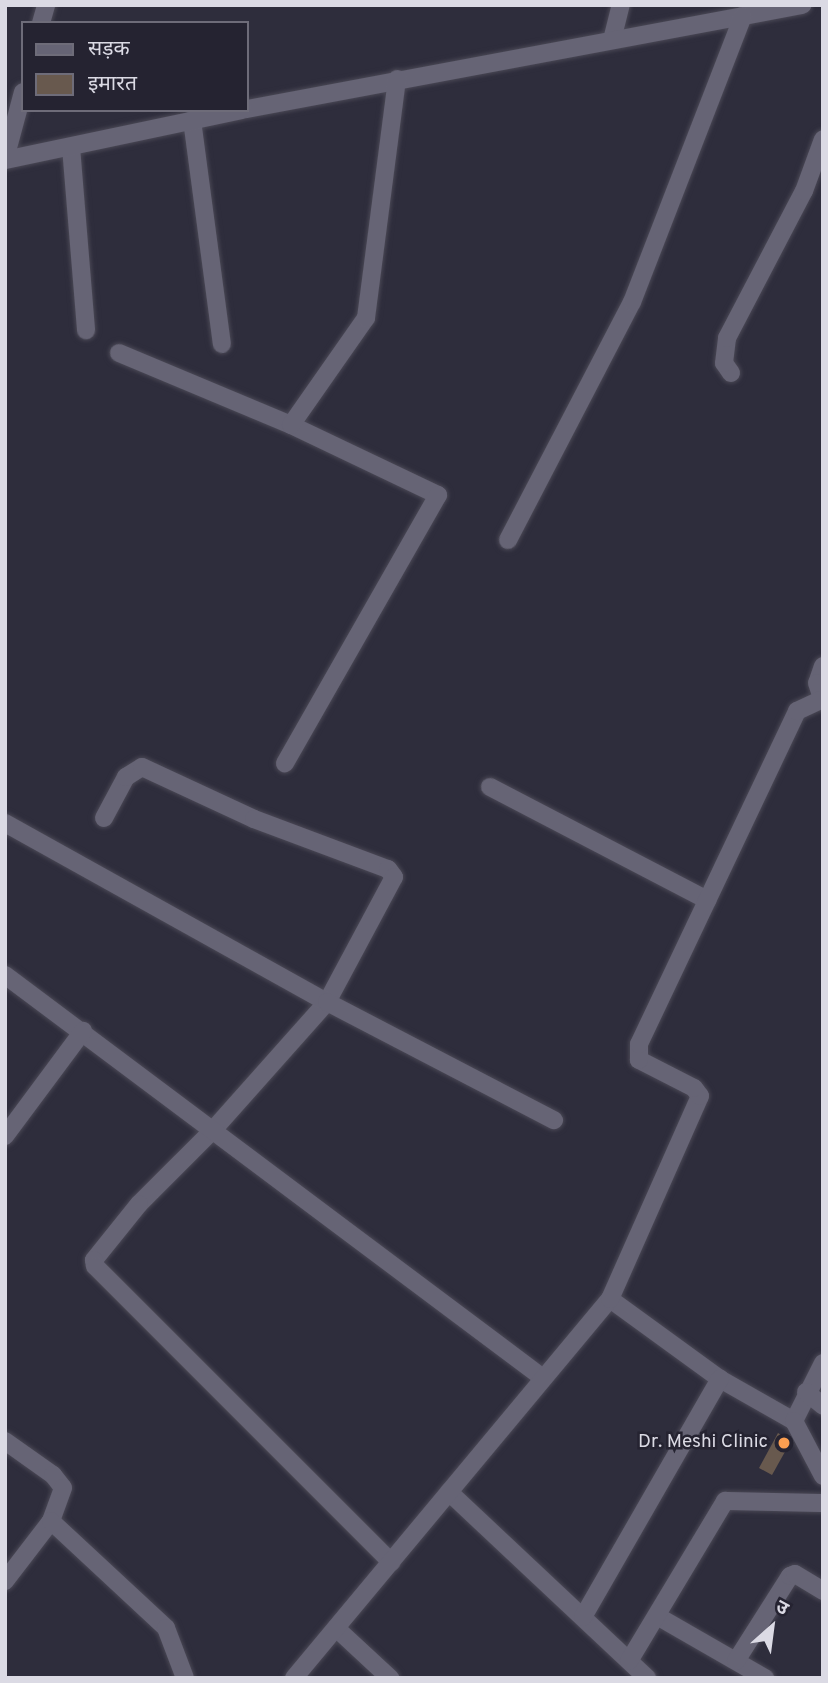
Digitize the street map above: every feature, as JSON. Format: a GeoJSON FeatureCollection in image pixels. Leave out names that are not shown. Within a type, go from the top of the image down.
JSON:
{"type":"FeatureCollection","features":[{"type":"Feature","properties":{"kind":"street"},"geometry":{"type":"LineString","coordinates":[[612,40],[621,5]]}},
{"type":"Feature","properties":{"kind":"street"},"geometry":{"type":"LineString","coordinates":[[248,109],[793,6]]}},
{"type":"Feature","properties":{"kind":"street"},"geometry":{"type":"LineString","coordinates":[[508,540],[632,302],[743,16]]}},
{"type":"Feature","properties":{"kind":"street"},"geometry":{"type":"LineString","coordinates":[[290,425],[366,318],[397,79]]}},
{"type":"Feature","properties":{"kind":"street"},"geometry":{"type":"LineString","coordinates":[[21,100],[5,160],[234,112]]}},
{"type":"Feature","properties":{"kind":"street"},"geometry":{"type":"LineString","coordinates":[[192,120],[222,344]]}},
{"type":"Feature","properties":{"kind":"street"},"geometry":{"type":"LineString","coordinates":[[731,373],[724,363],[727,338],[804,191],[823,139]]}},
{"type":"Feature","properties":{"kind":"street"},"geometry":{"type":"LineString","coordinates":[[71,147],[86,330]]}},
{"type":"Feature","properties":{"kind":"street"},"geometry":{"type":"LineString","coordinates":[[119,354],[290,425],[438,495],[285,763]]}},
{"type":"Feature","properties":{"kind":"street"},"geometry":{"type":"LineString","coordinates":[[294,1678],[610,1299],[699,1101],[694,1087],[644,1065],[637,1050],[797,711],[822,701],[817,683],[823,666]]}},
{"type":"Feature","properties":{"kind":"street"},"geometry":{"type":"LineString","coordinates":[[104,818],[126,777],[142,767],[254,819],[388,869],[394,877],[391,890],[327,1002],[212,1131],[99,1249],[95,1266],[391,1562]]}},
{"type":"Feature","properties":{"kind":"street"},"geometry":{"type":"LineString","coordinates":[[490,787],[707,900]]}},
{"type":"Feature","properties":{"kind":"street"},"geometry":{"type":"LineString","coordinates":[[5,823],[327,1002],[554,1120]]}},
{"type":"Feature","properties":{"kind":"street"},"geometry":{"type":"LineString","coordinates":[[5,975],[543,1378]]}},
{"type":"Feature","properties":{"kind":"street"},"geometry":{"type":"LineString","coordinates":[[5,1136],[83,1031]]}},
{"type":"Feature","properties":{"kind":"street"},"geometry":{"type":"LineString","coordinates":[[610,1299],[720,1379],[794,1422],[823,1476]]}},
{"type":"Feature","properties":{"kind":"street"},"geometry":{"type":"LineString","coordinates":[[794,1422],[806,1392],[823,1363]]}},
{"type":"Feature","properties":{"kind":"street"},"geometry":{"type":"LineString","coordinates":[[583,1618],[720,1379]]}},
{"type":"Feature","properties":{"kind":"street"},"geometry":{"type":"LineString","coordinates":[[806,1392],[823,1406]]}},
{"type":"Feature","properties":{"kind":"street"},"geometry":{"type":"LineString","coordinates":[[5,1441],[60,1482],[61,1497],[51,1521],[5,1581]]}},
{"type":"Feature","properties":{"kind":"street"},"geometry":{"type":"LineString","coordinates":[[449,1492],[647,1678]]}},
{"type":"Feature","properties":{"kind":"street"},"geometry":{"type":"LineString","coordinates":[[629,1661],[725,1501],[823,1503]]}},
{"type":"Feature","properties":{"kind":"street"},"geometry":{"type":"LineString","coordinates":[[51,1521],[166,1628],[185,1678]]}},
{"type":"Feature","properties":{"kind":"street"},"geometry":{"type":"LineString","coordinates":[[736,1661],[789,1576],[795,1574],[823,1591]]}},
{"type":"Feature","properties":{"kind":"street"},"geometry":{"type":"LineString","coordinates":[[657,1616],[765,1678]]}},
{"type":"Feature","properties":{"kind":"street"},"geometry":{"type":"LineString","coordinates":[[335,1628],[390,1678]]}},
{"type":"Feature","properties":{"kind":"building"},"geometry":{"type":"Polygon","coordinates":[[[778,1433],[791,1441],[772,1475],[759,1468],[778,1433]]]}},
{"type":"Feature","properties":{"kind":"place","name":"Dr. Meshi Clinic"},"geometry":{"type":"Point","coordinates":[784,1443]}}]}
